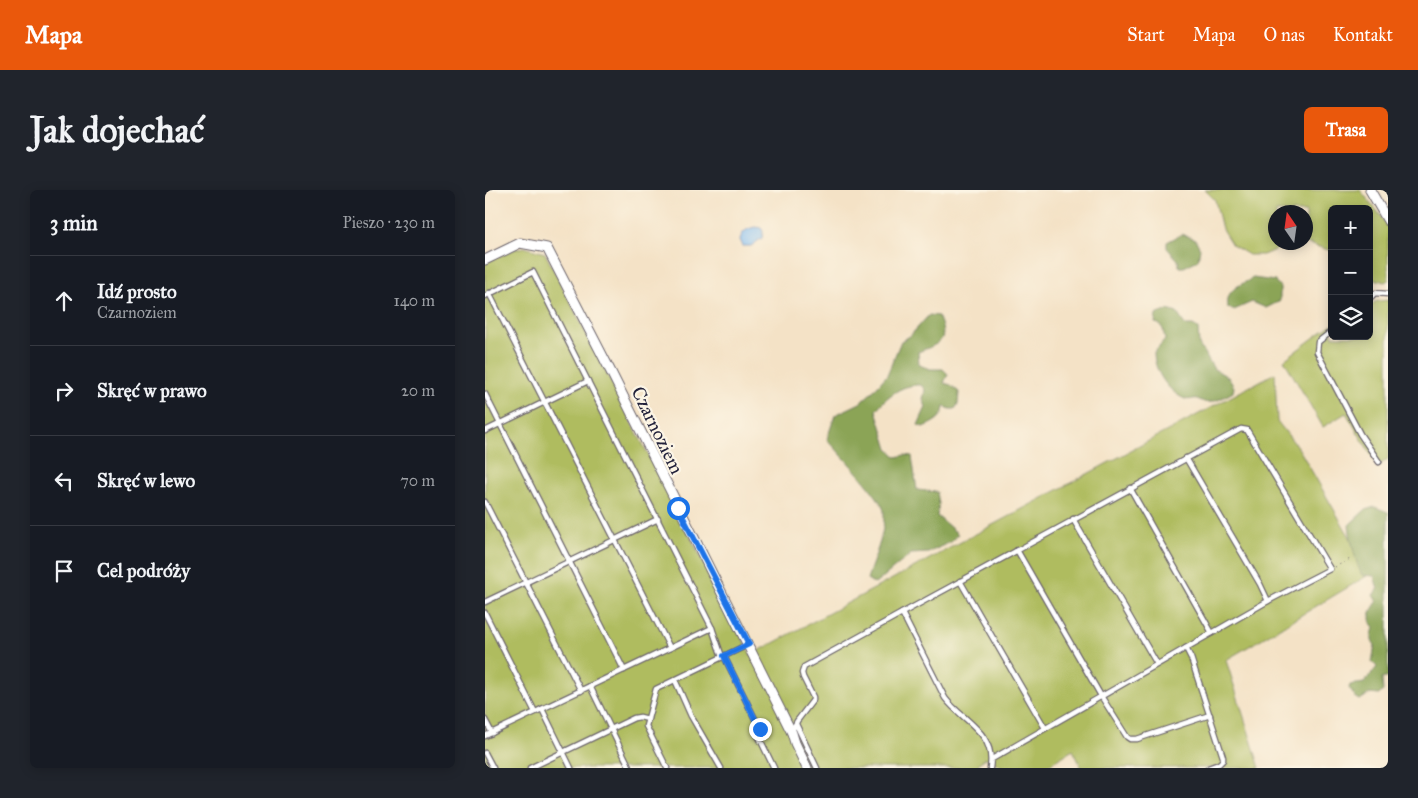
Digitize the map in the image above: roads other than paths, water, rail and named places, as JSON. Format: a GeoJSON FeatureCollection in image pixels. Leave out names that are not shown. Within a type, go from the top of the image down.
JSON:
{"type":"FeatureCollection","features":[{"type":"Feature","properties":{"kind":"street"},"geometry":{"type":"LineString","coordinates":[[1370,190],[1388,221]]}},
{"type":"Feature","properties":{"kind":"street","name":"Czarnoziem"},"geometry":{"type":"LineString","coordinates":[[485,260],[520,243],[547,248],[749,644],[807,768]]}},
{"type":"Feature","properties":{"kind":"lane"},"geometry":{"type":"LineString","coordinates":[[669,648],[487,294],[533,272],[712,628],[723,657],[760,729],[758,736],[773,767]]}},
{"type":"Feature","properties":{"kind":"lane"},"geometry":{"type":"LineString","coordinates":[[1373,295],[1375,293],[1388,294]]}},
{"type":"Feature","properties":{"kind":"lane"},"geometry":{"type":"LineString","coordinates":[[1328,334],[1318,342],[1317,352],[1360,434],[1379,462]]}},
{"type":"Feature","properties":{"kind":"lane"},"geometry":{"type":"LineString","coordinates":[[485,431],[588,381]]}},
{"type":"Feature","properties":{"kind":"lane"},"geometry":{"type":"LineString","coordinates":[[485,394],[624,670]]}},
{"type":"Feature","properties":{"kind":"lane"},"geometry":{"type":"LineString","coordinates":[[792,733],[813,700],[802,673],[804,667],[1186,458],[1241,429],[1247,430],[1330,569],[1268,601],[992,759]]}},
{"type":"Feature","properties":{"kind":"lane"},"geometry":{"type":"LineString","coordinates":[[1186,458],[1260,584],[1268,601]]}},
{"type":"Feature","properties":{"kind":"lane"},"geometry":{"type":"LineString","coordinates":[[1130,488],[1212,633]]}},
{"type":"Feature","properties":{"kind":"lane"},"geometry":{"type":"LineString","coordinates":[[485,502],[581,690]]}},
{"type":"Feature","properties":{"kind":"lane"},"geometry":{"type":"LineString","coordinates":[[485,602],[658,519]]}},
{"type":"Feature","properties":{"kind":"lane"},"geometry":{"type":"LineString","coordinates":[[1073,519],[1157,664]]}},
{"type":"Feature","properties":{"kind":"lane"},"geometry":{"type":"LineString","coordinates":[[1017,550],[1101,696],[1127,737],[1133,740],[1210,715]]}},
{"type":"Feature","properties":{"kind":"lane"},"geometry":{"type":"LineString","coordinates":[[960,581],[1045,728]]}},
{"type":"Feature","properties":{"kind":"lane"},"geometry":{"type":"LineString","coordinates":[[485,613],[535,712]]}},
{"type":"Feature","properties":{"kind":"lane"},"geometry":{"type":"LineString","coordinates":[[902,613],[945,698],[977,728],[985,741],[992,759],[990,768]]}},
{"type":"Feature","properties":{"kind":"lane"},"geometry":{"type":"LineString","coordinates":[[485,736],[712,628]]}},
{"type":"Feature","properties":{"kind":"lane"},"geometry":{"type":"LineString","coordinates":[[667,768],[646,726],[656,689],[749,644]]}},
{"type":"Feature","properties":{"kind":"lane"},"geometry":{"type":"LineString","coordinates":[[1186,648],[1210,715],[1223,760],[1207,768]]}},
{"type":"Feature","properties":{"kind":"lane"},"geometry":{"type":"LineString","coordinates":[[675,680],[691,716],[721,768]]}},
{"type":"Feature","properties":{"kind":"lane"},"geometry":{"type":"LineString","coordinates":[[590,686],[630,768]]}},
{"type":"Feature","properties":{"kind":"lane"},"geometry":{"type":"LineString","coordinates":[[542,709],[571,768]]}},
{"type":"Feature","properties":{"kind":"lane"},"geometry":{"type":"LineString","coordinates":[[530,768],[635,718],[648,718]]}},
{"type":"Feature","properties":{"kind":"lane"},"geometry":{"type":"LineString","coordinates":[[485,720],[491,733]]}},
{"type":"Feature","properties":{"kind":"lane"},"geometry":{"type":"LineString","coordinates":[[796,724],[817,768]]}},
{"type":"Feature","properties":{"kind":"lane"},"geometry":{"type":"LineString","coordinates":[[485,753],[493,768]]}},
{"type":"Feature","properties":{"kind":"water"},"geometry":{"type":"Polygon","coordinates":[[[755,227],[761,228],[763,231],[762,238],[751,246],[743,246],[740,240],[742,234],[755,227]]]}}]}
